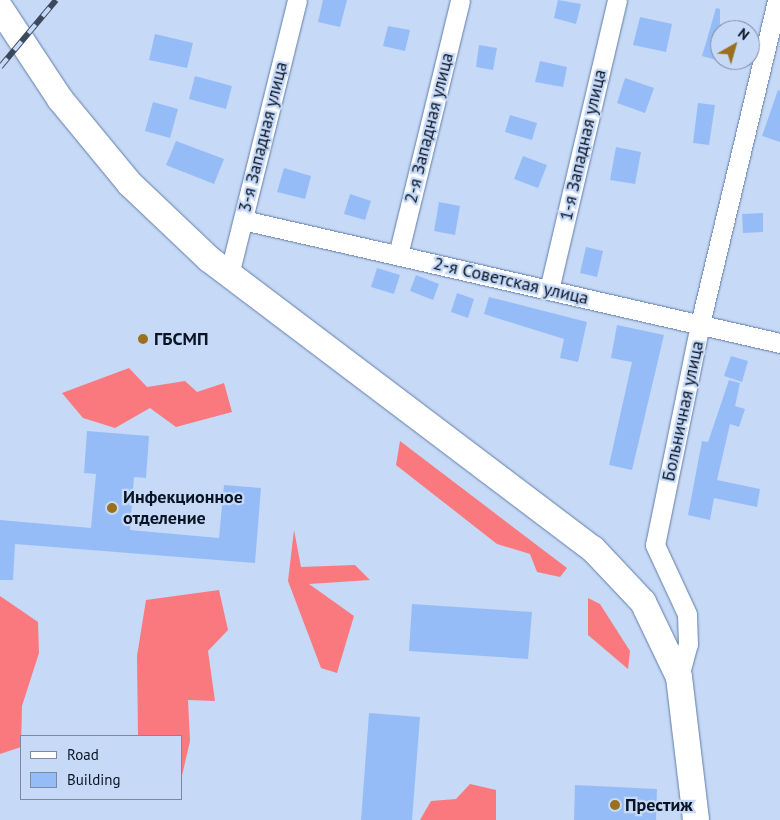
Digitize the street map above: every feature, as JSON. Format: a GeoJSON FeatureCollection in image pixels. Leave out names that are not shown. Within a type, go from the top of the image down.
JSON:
{"type":"FeatureCollection","features":[{"type":"Feature","properties":{"kind":"main road"},"geometry":{"type":"LineString","coordinates":[[0,8],[60,99],[130,184],[229,275],[593,549],[643,602],[679,677]]}},
{"type":"Feature","properties":{"kind":"main road","name":"Больничная улица"},"geometry":{"type":"LineString","coordinates":[[679,677],[696,820]]}},
{"type":"Feature","properties":{"kind":"street","name":"3-я Западная улица"},"geometry":{"type":"LineString","coordinates":[[229,275],[297,0]]}},
{"type":"Feature","properties":{"kind":"street","name":"2-я Западная улица"},"geometry":{"type":"LineString","coordinates":[[398,255],[460,0]]}},
{"type":"Feature","properties":{"kind":"street","name":"1-я Западная улица"},"geometry":{"type":"LineString","coordinates":[[549,290],[617,0]]}},
{"type":"Feature","properties":{"kind":"street","name":"Больничная улица"},"geometry":{"type":"LineString","coordinates":[[679,677],[688,644],[687,614],[655,545],[700,324],[777,0]]}},
{"type":"Feature","properties":{"kind":"street","name":"2-я Советская улица"},"geometry":{"type":"LineString","coordinates":[[242,220],[780,343]]}},
{"type":"Feature","properties":{"kind":"shaded area"},"geometry":{"type":"Polygon","coordinates":[[[129,368],[147,387],[185,381],[197,392],[224,383],[232,412],[176,427],[150,408],[115,428],[83,418],[62,393],[129,368]]]}},
{"type":"Feature","properties":{"kind":"shaded area"},"geometry":{"type":"Polygon","coordinates":[[[400,441],[567,568],[560,577],[537,572],[530,554],[497,544],[396,465],[400,441]]]}},
{"type":"Feature","properties":{"kind":"shaded area"},"geometry":{"type":"Polygon","coordinates":[[[294,530],[301,567],[355,565],[370,580],[309,584],[354,616],[337,673],[321,668],[288,581],[294,530]]]}},
{"type":"Feature","properties":{"kind":"shaded area"},"geometry":{"type":"Polygon","coordinates":[[[219,590],[228,630],[208,651],[215,701],[188,700],[190,741],[182,776],[182,735],[138,735],[137,656],[146,600],[219,590]]]}},
{"type":"Feature","properties":{"kind":"shaded area"},"geometry":{"type":"Polygon","coordinates":[[[0,596],[38,622],[39,653],[22,706],[20,747],[0,754],[0,596]]]}},
{"type":"Feature","properties":{"kind":"shaded area"},"geometry":{"type":"Polygon","coordinates":[[[588,598],[600,604],[630,651],[628,669],[588,635],[588,598]]]}},
{"type":"Feature","properties":{"kind":"shaded area"},"geometry":{"type":"Polygon","coordinates":[[[470,784],[496,790],[496,820],[420,820],[431,801],[456,799],[470,784]]]}},
{"type":"Feature","properties":{"kind":"building"},"geometry":{"type":"Polygon","coordinates":[[[323,0],[347,0],[340,27],[318,22],[323,0]]]}},
{"type":"Feature","properties":{"kind":"building"},"geometry":{"type":"Polygon","coordinates":[[[558,0],[581,4],[576,24],[554,18],[558,0]]]}},
{"type":"Feature","properties":{"kind":"building"},"geometry":{"type":"Polygon","coordinates":[[[716,8],[720,9],[720,20],[712,20],[716,8]]]}},
{"type":"Feature","properties":{"kind":"building"},"geometry":{"type":"Polygon","coordinates":[[[640,17],[672,24],[666,52],[633,45],[640,17]]]}},
{"type":"Feature","properties":{"kind":"building"},"geometry":{"type":"Polygon","coordinates":[[[388,26],[410,30],[405,51],[383,46],[388,26]]]}},
{"type":"Feature","properties":{"kind":"building"},"geometry":{"type":"Polygon","coordinates":[[[710,29],[710,58],[702,56],[710,29]]]}},
{"type":"Feature","properties":{"kind":"building"},"geometry":{"type":"Polygon","coordinates":[[[155,34],[193,43],[187,68],[149,60],[155,34]]]}},
{"type":"Feature","properties":{"kind":"building"},"geometry":{"type":"Polygon","coordinates":[[[479,45],[497,48],[493,70],[476,67],[479,45]]]}},
{"type":"Feature","properties":{"kind":"building"},"geometry":{"type":"Polygon","coordinates":[[[540,61],[567,67],[563,87],[535,82],[540,61]]]}},
{"type":"Feature","properties":{"kind":"building"},"geometry":{"type":"Polygon","coordinates":[[[195,76],[232,86],[226,109],[189,99],[195,76]]]}},
{"type":"Feature","properties":{"kind":"building"},"geometry":{"type":"Polygon","coordinates":[[[625,78],[654,88],[645,113],[617,103],[625,78]]]}},
{"type":"Feature","properties":{"kind":"building"},"geometry":{"type":"Polygon","coordinates":[[[778,90],[780,91],[780,142],[762,136],[778,90]]]}},
{"type":"Feature","properties":{"kind":"building"},"geometry":{"type":"Polygon","coordinates":[[[153,102],[178,109],[170,138],[145,131],[153,102]]]}},
{"type":"Feature","properties":{"kind":"building"},"geometry":{"type":"Polygon","coordinates":[[[698,103],[715,105],[709,145],[693,143],[698,103]]]}},
{"type":"Feature","properties":{"kind":"building"},"geometry":{"type":"Polygon","coordinates":[[[510,115],[537,123],[532,140],[505,132],[510,115]]]}},
{"type":"Feature","properties":{"kind":"building"},"geometry":{"type":"Polygon","coordinates":[[[176,141],[224,159],[214,184],[166,165],[176,141]]]}},
{"type":"Feature","properties":{"kind":"building"},"geometry":{"type":"Polygon","coordinates":[[[616,147],[641,152],[635,184],[610,180],[616,147]]]}},
{"type":"Feature","properties":{"kind":"building"},"geometry":{"type":"Polygon","coordinates":[[[523,156],[547,165],[538,188],[514,179],[523,156]]]}},
{"type":"Feature","properties":{"kind":"building"},"geometry":{"type":"Polygon","coordinates":[[[284,168],[311,176],[305,199],[277,192],[284,168]]]}},
{"type":"Feature","properties":{"kind":"building"},"geometry":{"type":"Polygon","coordinates":[[[350,194],[371,201],[365,220],[344,214],[350,194]]]}},
{"type":"Feature","properties":{"kind":"building"},"geometry":{"type":"Polygon","coordinates":[[[439,202],[460,206],[455,235],[434,231],[439,202]]]}},
{"type":"Feature","properties":{"kind":"building"},"geometry":{"type":"Polygon","coordinates":[[[763,213],[763,232],[743,233],[742,214],[763,213]]]}},
{"type":"Feature","properties":{"kind":"building"},"geometry":{"type":"Polygon","coordinates":[[[586,247],[603,251],[597,277],[580,273],[586,247]]]}},
{"type":"Feature","properties":{"kind":"building"},"geometry":{"type":"Polygon","coordinates":[[[377,268],[400,275],[394,294],[371,287],[377,268]]]}},
{"type":"Feature","properties":{"kind":"building"},"geometry":{"type":"Polygon","coordinates":[[[416,275],[439,284],[433,300],[410,291],[416,275]]]}},
{"type":"Feature","properties":{"kind":"building"},"geometry":{"type":"Polygon","coordinates":[[[457,293],[474,299],[468,318],[451,312],[457,293]]]}},
{"type":"Feature","properties":{"kind":"building"},"geometry":{"type":"Polygon","coordinates":[[[489,297],[587,322],[578,362],[560,358],[564,339],[484,314],[489,297]]]}},
{"type":"Feature","properties":{"kind":"building"},"geometry":{"type":"Polygon","coordinates":[[[617,325],[664,335],[632,470],[609,465],[632,362],[611,358],[617,325]]]}},
{"type":"Feature","properties":{"kind":"building"},"geometry":{"type":"Polygon","coordinates":[[[731,356],[748,361],[742,382],[724,376],[731,356]]]}},
{"type":"Feature","properties":{"kind":"building"},"geometry":{"type":"Polygon","coordinates":[[[729,380],[740,383],[735,406],[745,409],[739,427],[730,424],[717,480],[760,489],[757,507],[714,498],[710,520],[688,515],[702,441],[708,442],[729,380]]]}},
{"type":"Feature","properties":{"kind":"building","name":"Инфекционное отделение"},"geometry":{"type":"Polygon","coordinates":[[[87,431],[149,436],[146,478],[134,477],[130,530],[219,538],[224,485],[261,488],[255,563],[15,544],[13,580],[0,580],[0,520],[91,528],[96,474],[84,473],[87,431]]]}},
{"type":"Feature","properties":{"kind":"building"},"geometry":{"type":"Polygon","coordinates":[[[412,604],[532,612],[528,659],[409,651],[412,604]]]}},
{"type":"Feature","properties":{"kind":"building"},"geometry":{"type":"Polygon","coordinates":[[[369,713],[420,717],[412,820],[361,820],[369,713]]]}},
{"type":"Feature","properties":{"kind":"building","name":"Престиж"},"geometry":{"type":"Polygon","coordinates":[[[575,785],[657,789],[656,820],[574,820],[575,785]]]}},
{"type":"Feature","properties":{"kind":"railway"},"geometry":{"type":"LineString","coordinates":[[0,67],[56,0]]}},
{"type":"Feature","properties":{"kind":"place","name":"ГБСМП"},"geometry":{"type":"Point","coordinates":[143,339]}},
{"type":"Feature","properties":{"kind":"place","name":"Инфекционное отделение"},"geometry":{"type":"Point","coordinates":[112,508]}},
{"type":"Feature","properties":{"kind":"place","name":"Престиж"},"geometry":{"type":"Point","coordinates":[615,805]}}]}
